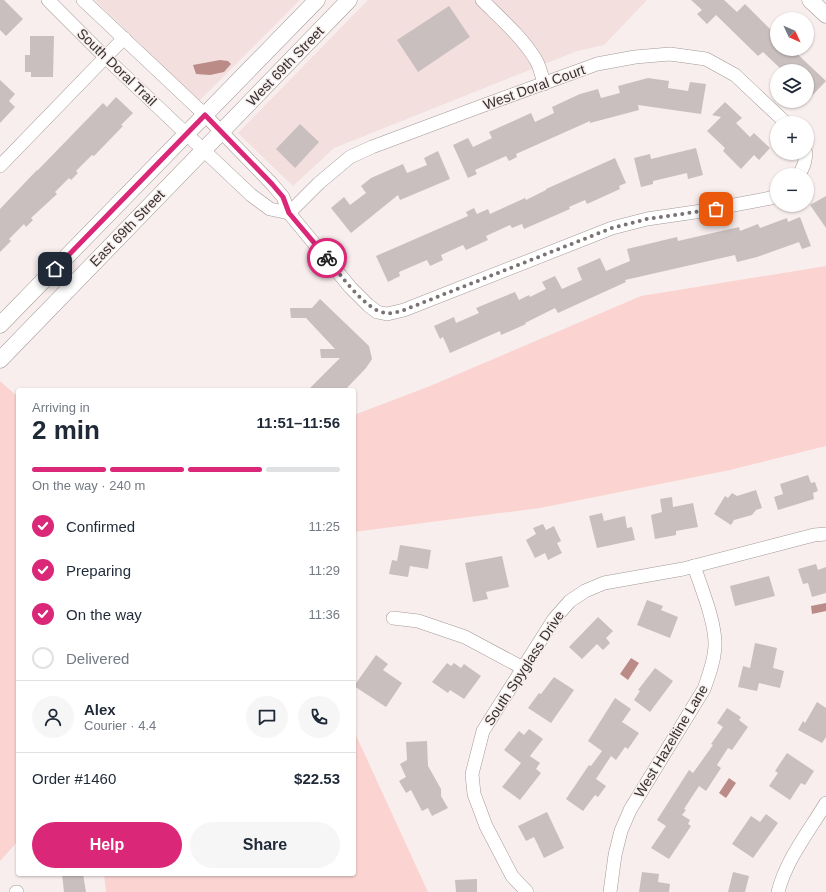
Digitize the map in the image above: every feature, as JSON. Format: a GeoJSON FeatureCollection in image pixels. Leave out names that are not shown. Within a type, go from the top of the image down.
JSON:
{"type":"FeatureCollection","features":[{"type":"Feature","properties":{"kind":"main road","name":"West 69th Street"},"geometry":{"type":"LineString","coordinates":[[205,115],[317,0]]}},
{"type":"Feature","properties":{"kind":"main road","name":"West 69th Street"},"geometry":{"type":"LineString","coordinates":[[222,131],[349,0]]}},
{"type":"Feature","properties":{"kind":"main road"},"geometry":{"type":"LineString","coordinates":[[810,0],[826,15]]}},
{"type":"Feature","properties":{"kind":"main road","name":"East 69th Street"},"geometry":{"type":"LineString","coordinates":[[0,325],[205,115]]}},
{"type":"Feature","properties":{"kind":"main road","name":"East 69th Street"},"geometry":{"type":"LineString","coordinates":[[0,360],[222,131]]}},
{"type":"Feature","properties":{"kind":"street","name":"South Doral Trail"},"geometry":{"type":"LineString","coordinates":[[48,0],[105,57],[251,195],[270,209],[289,213]]}},
{"type":"Feature","properties":{"kind":"street","name":"South Doral Trail"},"geometry":{"type":"LineString","coordinates":[[83,0],[222,131],[272,184],[283,197],[289,213],[350,287],[377,312],[387,314],[404,310],[612,228],[647,219],[702,211],[770,198]]}},
{"type":"Feature","properties":{"kind":"street"},"geometry":{"type":"LineString","coordinates":[[482,0],[508,25],[526,46],[536,62],[544,84]]}},
{"type":"Feature","properties":{"kind":"street"},"geometry":{"type":"LineString","coordinates":[[0,166],[124,38]]}},
{"type":"Feature","properties":{"kind":"street","name":"West Doral Court"},"geometry":{"type":"LineString","coordinates":[[289,213],[318,184],[350,157],[372,147],[596,64],[635,57],[670,54],[706,59],[735,75],[779,116]]}},
{"type":"Feature","properties":{"kind":"street","name":"South Spyglass Drive"},"geometry":{"type":"LineString","coordinates":[[527,892],[512,876],[486,826],[474,794],[472,774],[483,730],[554,619],[570,601],[585,591],[604,583],[694,566],[814,535],[826,534]]}},
{"type":"Feature","properties":{"kind":"street","name":"West Hazeltine Lane"},"geometry":{"type":"LineString","coordinates":[[610,892],[620,831],[630,810],[704,689],[711,670],[715,646],[712,620],[694,566]]}},
{"type":"Feature","properties":{"kind":"street"},"geometry":{"type":"LineString","coordinates":[[393,618],[418,621],[465,637],[523,668]]}},
{"type":"Feature","properties":{"kind":"street"},"geometry":{"type":"LineString","coordinates":[[778,892],[780,882],[796,852],[826,803]]}},
{"type":"Feature","properties":{"kind":"shaded area"},"geometry":{"type":"Polygon","coordinates":[[[95,0],[300,0],[199,101],[95,0]]]}},
{"type":"Feature","properties":{"kind":"shaded area"},"geometry":{"type":"Polygon","coordinates":[[[368,0],[647,0],[604,45],[577,51],[334,148],[293,186],[238,133],[368,0]]]}},
{"type":"Feature","properties":{"kind":"shaded area"},"geometry":{"type":"Polygon","coordinates":[[[220,60],[228,61],[231,64],[224,72],[210,75],[196,74],[193,65],[220,60]]]}},
{"type":"Feature","properties":{"kind":"shaded area"},"geometry":{"type":"Polygon","coordinates":[[[826,266],[826,446],[730,470],[540,508],[356,532],[356,414],[430,386],[641,296],[826,266]]]}},
{"type":"Feature","properties":{"kind":"shaded area"},"geometry":{"type":"Polygon","coordinates":[[[0,381],[16,395],[16,843],[0,861],[0,381]]]}},
{"type":"Feature","properties":{"kind":"shaded area"},"geometry":{"type":"Polygon","coordinates":[[[826,603],[826,611],[812,614],[811,606],[826,603]]]}},
{"type":"Feature","properties":{"kind":"shaded area"},"geometry":{"type":"Polygon","coordinates":[[[631,658],[639,663],[628,680],[620,674],[631,658]]]}},
{"type":"Feature","properties":{"kind":"shaded area"},"geometry":{"type":"Polygon","coordinates":[[[356,735],[428,892],[106,892],[104,876],[356,876],[356,735]]]}},
{"type":"Feature","properties":{"kind":"shaded area"},"geometry":{"type":"Polygon","coordinates":[[[729,778],[736,783],[726,798],[719,793],[729,778]]]}},
{"type":"Feature","properties":{"kind":"building"},"geometry":{"type":"Polygon","coordinates":[[[0,0],[4,0],[23,19],[6,36],[0,30],[0,0]]]}},
{"type":"Feature","properties":{"kind":"building"},"geometry":{"type":"Polygon","coordinates":[[[691,0],[724,0],[737,12],[745,4],[770,29],[770,56],[799,56],[808,64],[776,64],[763,52],[758,56],[716,15],[707,24],[697,14],[702,10],[691,0]]]}},
{"type":"Feature","properties":{"kind":"building"},"geometry":{"type":"Polygon","coordinates":[[[449,6],[470,37],[418,72],[397,40],[449,6]]]}},
{"type":"Feature","properties":{"kind":"building"},"geometry":{"type":"Polygon","coordinates":[[[30,36],[54,36],[53,77],[31,77],[31,72],[25,72],[25,55],[30,55],[30,36]]]}},
{"type":"Feature","properties":{"kind":"building"},"geometry":{"type":"Polygon","coordinates":[[[814,70],[826,81],[814,94],[814,70]]]}},
{"type":"Feature","properties":{"kind":"building"},"geometry":{"type":"Polygon","coordinates":[[[648,78],[669,81],[668,88],[688,91],[690,82],[706,84],[701,114],[638,105],[639,110],[590,123],[590,121],[516,154],[517,157],[509,161],[506,156],[475,170],[477,174],[468,178],[453,145],[468,138],[473,147],[492,138],[489,132],[531,113],[535,122],[554,113],[552,107],[580,94],[598,89],[601,98],[620,93],[618,86],[648,78]]]}},
{"type":"Feature","properties":{"kind":"building"},"geometry":{"type":"Polygon","coordinates":[[[0,80],[15,94],[9,101],[15,107],[0,123],[0,80]]]}},
{"type":"Feature","properties":{"kind":"building"},"geometry":{"type":"Polygon","coordinates":[[[116,97],[133,113],[121,125],[123,126],[94,156],[92,155],[76,171],[78,173],[71,180],[69,178],[55,192],[57,194],[31,218],[33,220],[26,227],[24,224],[9,239],[11,241],[0,252],[0,209],[103,103],[107,107],[116,97]]]}},
{"type":"Feature","properties":{"kind":"building"},"geometry":{"type":"Polygon","coordinates":[[[725,102],[742,118],[736,123],[750,137],[754,133],[770,148],[759,160],[754,155],[741,169],[723,151],[725,148],[707,131],[721,117],[712,115],[725,102]]]}},
{"type":"Feature","properties":{"kind":"building"},"geometry":{"type":"Polygon","coordinates":[[[300,124],[319,142],[295,168],[276,149],[300,124]]]}},
{"type":"Feature","properties":{"kind":"building"},"geometry":{"type":"Polygon","coordinates":[[[696,148],[703,175],[688,179],[687,173],[653,181],[653,184],[641,187],[634,158],[650,154],[651,159],[696,148]]]}},
{"type":"Feature","properties":{"kind":"building"},"geometry":{"type":"Polygon","coordinates":[[[438,151],[450,179],[400,200],[398,195],[351,233],[331,208],[344,197],[350,205],[366,193],[361,186],[371,178],[403,164],[407,173],[427,165],[424,158],[438,151]]]}},
{"type":"Feature","properties":{"kind":"building"},"geometry":{"type":"Polygon","coordinates":[[[615,158],[626,183],[619,186],[620,189],[587,204],[585,200],[569,207],[570,209],[524,229],[522,224],[512,228],[510,225],[486,236],[488,240],[466,250],[463,245],[441,255],[443,260],[430,266],[427,260],[399,272],[400,276],[388,282],[376,256],[468,216],[466,212],[474,208],[477,214],[488,209],[490,214],[525,198],[526,200],[546,189],[615,158]]]}},
{"type":"Feature","properties":{"kind":"building"},"geometry":{"type":"Polygon","coordinates":[[[826,196],[826,228],[814,211],[814,203],[826,196]]]}},
{"type":"Feature","properties":{"kind":"building"},"geometry":{"type":"Polygon","coordinates":[[[800,217],[811,246],[802,249],[799,242],[757,257],[737,262],[735,255],[625,280],[626,282],[558,313],[555,308],[525,323],[526,324],[501,335],[500,331],[450,353],[443,337],[440,339],[434,326],[454,317],[456,323],[479,313],[476,308],[515,292],[519,300],[529,295],[530,297],[546,289],[542,282],[555,276],[562,289],[582,280],[577,268],[600,258],[606,271],[630,261],[627,249],[677,237],[678,241],[739,227],[740,231],[758,224],[760,228],[787,218],[788,222],[800,217]]]}},
{"type":"Feature","properties":{"kind":"building"},"geometry":{"type":"Polygon","coordinates":[[[320,299],[369,346],[372,359],[366,368],[347,388],[310,388],[340,358],[321,358],[320,349],[335,349],[306,318],[291,318],[290,308],[312,308],[320,299]]]}},
{"type":"Feature","properties":{"kind":"building"},"geometry":{"type":"Polygon","coordinates":[[[808,475],[811,483],[815,482],[818,491],[813,493],[814,499],[778,510],[774,497],[783,494],[780,484],[808,475]]]}},
{"type":"Feature","properties":{"kind":"building"},"geometry":{"type":"Polygon","coordinates":[[[756,490],[762,508],[756,510],[752,515],[734,520],[731,525],[714,514],[725,496],[728,498],[732,493],[737,496],[756,490]]]}},
{"type":"Feature","properties":{"kind":"building"},"geometry":{"type":"Polygon","coordinates":[[[672,497],[673,507],[693,503],[698,527],[676,531],[676,535],[655,539],[651,515],[662,512],[660,499],[672,497]]]}},
{"type":"Feature","properties":{"kind":"building"},"geometry":{"type":"Polygon","coordinates":[[[602,513],[604,521],[625,516],[627,528],[632,527],[635,540],[597,548],[589,516],[602,513]]]}},
{"type":"Feature","properties":{"kind":"building"},"geometry":{"type":"Polygon","coordinates":[[[543,524],[546,530],[554,526],[561,541],[557,543],[562,553],[548,560],[545,553],[535,558],[526,540],[536,534],[533,528],[543,524]]]}},
{"type":"Feature","properties":{"kind":"building"},"geometry":{"type":"Polygon","coordinates":[[[400,545],[431,550],[428,569],[410,566],[408,577],[389,574],[392,560],[397,561],[400,545]]]}},
{"type":"Feature","properties":{"kind":"building"},"geometry":{"type":"Polygon","coordinates":[[[502,556],[509,587],[486,592],[488,599],[473,602],[465,563],[502,556]]]}},
{"type":"Feature","properties":{"kind":"building"},"geometry":{"type":"Polygon","coordinates":[[[816,564],[818,570],[826,567],[826,593],[812,597],[808,583],[803,584],[798,569],[816,564]]]}},
{"type":"Feature","properties":{"kind":"building"},"geometry":{"type":"Polygon","coordinates":[[[769,576],[775,596],[735,606],[730,586],[769,576]]]}},
{"type":"Feature","properties":{"kind":"building"},"geometry":{"type":"Polygon","coordinates":[[[647,600],[663,606],[661,610],[678,617],[670,638],[637,625],[647,600]]]}},
{"type":"Feature","properties":{"kind":"building"},"geometry":{"type":"Polygon","coordinates":[[[598,617],[613,631],[606,638],[610,643],[603,650],[597,644],[582,659],[569,647],[598,617]]]}},
{"type":"Feature","properties":{"kind":"building"},"geometry":{"type":"Polygon","coordinates":[[[755,643],[777,648],[773,668],[784,671],[780,688],[759,683],[757,691],[738,687],[743,666],[750,668],[755,643]]]}},
{"type":"Feature","properties":{"kind":"building"},"geometry":{"type":"Polygon","coordinates":[[[376,655],[388,664],[383,670],[402,683],[386,707],[356,687],[356,683],[376,655]]]}},
{"type":"Feature","properties":{"kind":"building"},"geometry":{"type":"Polygon","coordinates":[[[447,663],[451,666],[454,663],[461,668],[464,664],[481,676],[464,699],[450,690],[448,693],[432,682],[447,663]]]}},
{"type":"Feature","properties":{"kind":"building"},"geometry":{"type":"Polygon","coordinates":[[[655,668],[673,681],[650,712],[634,700],[640,691],[638,690],[655,668]]]}},
{"type":"Feature","properties":{"kind":"building"},"geometry":{"type":"Polygon","coordinates":[[[554,677],[574,690],[551,723],[528,708],[539,693],[541,694],[554,677]]]}},
{"type":"Feature","properties":{"kind":"building"},"geometry":{"type":"Polygon","coordinates":[[[615,698],[631,709],[622,722],[639,733],[628,749],[625,747],[616,760],[611,756],[596,779],[606,786],[598,797],[595,795],[583,811],[566,799],[589,765],[591,766],[602,751],[588,741],[615,698]]]}},
{"type":"Feature","properties":{"kind":"building"},"geometry":{"type":"Polygon","coordinates":[[[817,702],[826,708],[826,737],[822,743],[798,730],[803,721],[805,723],[817,702]]]}},
{"type":"Feature","properties":{"kind":"building"},"geometry":{"type":"Polygon","coordinates":[[[727,708],[741,717],[739,720],[748,727],[732,750],[728,748],[717,765],[721,768],[706,791],[699,786],[684,809],[686,810],[682,815],[690,820],[688,824],[691,826],[669,859],[651,848],[666,826],[657,820],[689,770],[693,773],[713,745],[711,744],[723,727],[717,723],[727,708]]]}},
{"type":"Feature","properties":{"kind":"building"},"geometry":{"type":"Polygon","coordinates":[[[529,729],[543,739],[530,756],[540,763],[536,769],[541,773],[520,800],[502,787],[521,763],[504,750],[519,731],[524,735],[529,729]]]}},
{"type":"Feature","properties":{"kind":"building"},"geometry":{"type":"Polygon","coordinates":[[[427,741],[428,766],[441,789],[441,796],[448,808],[432,816],[428,808],[422,811],[411,790],[406,793],[399,781],[406,777],[400,764],[407,760],[406,742],[427,741]]]}},
{"type":"Feature","properties":{"kind":"building"},"geometry":{"type":"Polygon","coordinates":[[[787,753],[814,771],[805,785],[801,783],[790,800],[769,786],[778,773],[775,771],[787,753]]]}},
{"type":"Feature","properties":{"kind":"building"},"geometry":{"type":"Polygon","coordinates":[[[547,812],[564,848],[544,858],[534,837],[526,841],[518,826],[547,812]]]}},
{"type":"Feature","properties":{"kind":"building"},"geometry":{"type":"Polygon","coordinates":[[[766,814],[778,823],[753,858],[732,844],[751,816],[760,822],[766,814]]]}},
{"type":"Feature","properties":{"kind":"building"},"geometry":{"type":"Polygon","coordinates":[[[642,872],[659,874],[658,882],[670,884],[669,892],[639,892],[642,872]]]}},
{"type":"Feature","properties":{"kind":"building"},"geometry":{"type":"Polygon","coordinates":[[[733,872],[749,876],[745,892],[728,892],[733,872]]]}},
{"type":"Feature","properties":{"kind":"building"},"geometry":{"type":"Polygon","coordinates":[[[62,876],[83,876],[86,892],[64,892],[62,876]]]}},
{"type":"Feature","properties":{"kind":"building"},"geometry":{"type":"Polygon","coordinates":[[[477,879],[477,892],[456,892],[455,880],[477,879]]]}},
{"type":"Feature","properties":{"kind":"way so far"},"geometry":{"type":"LineString","coordinates":[[327,258],[350,287],[368,305],[377,312],[387,314],[404,310],[612,228],[647,219],[716,209]]}},
{"type":"Feature","properties":{"kind":"route"},"geometry":{"type":"LineString","coordinates":[[55,269],[205,115],[272,184],[283,197],[289,213],[327,258]]}}]}
